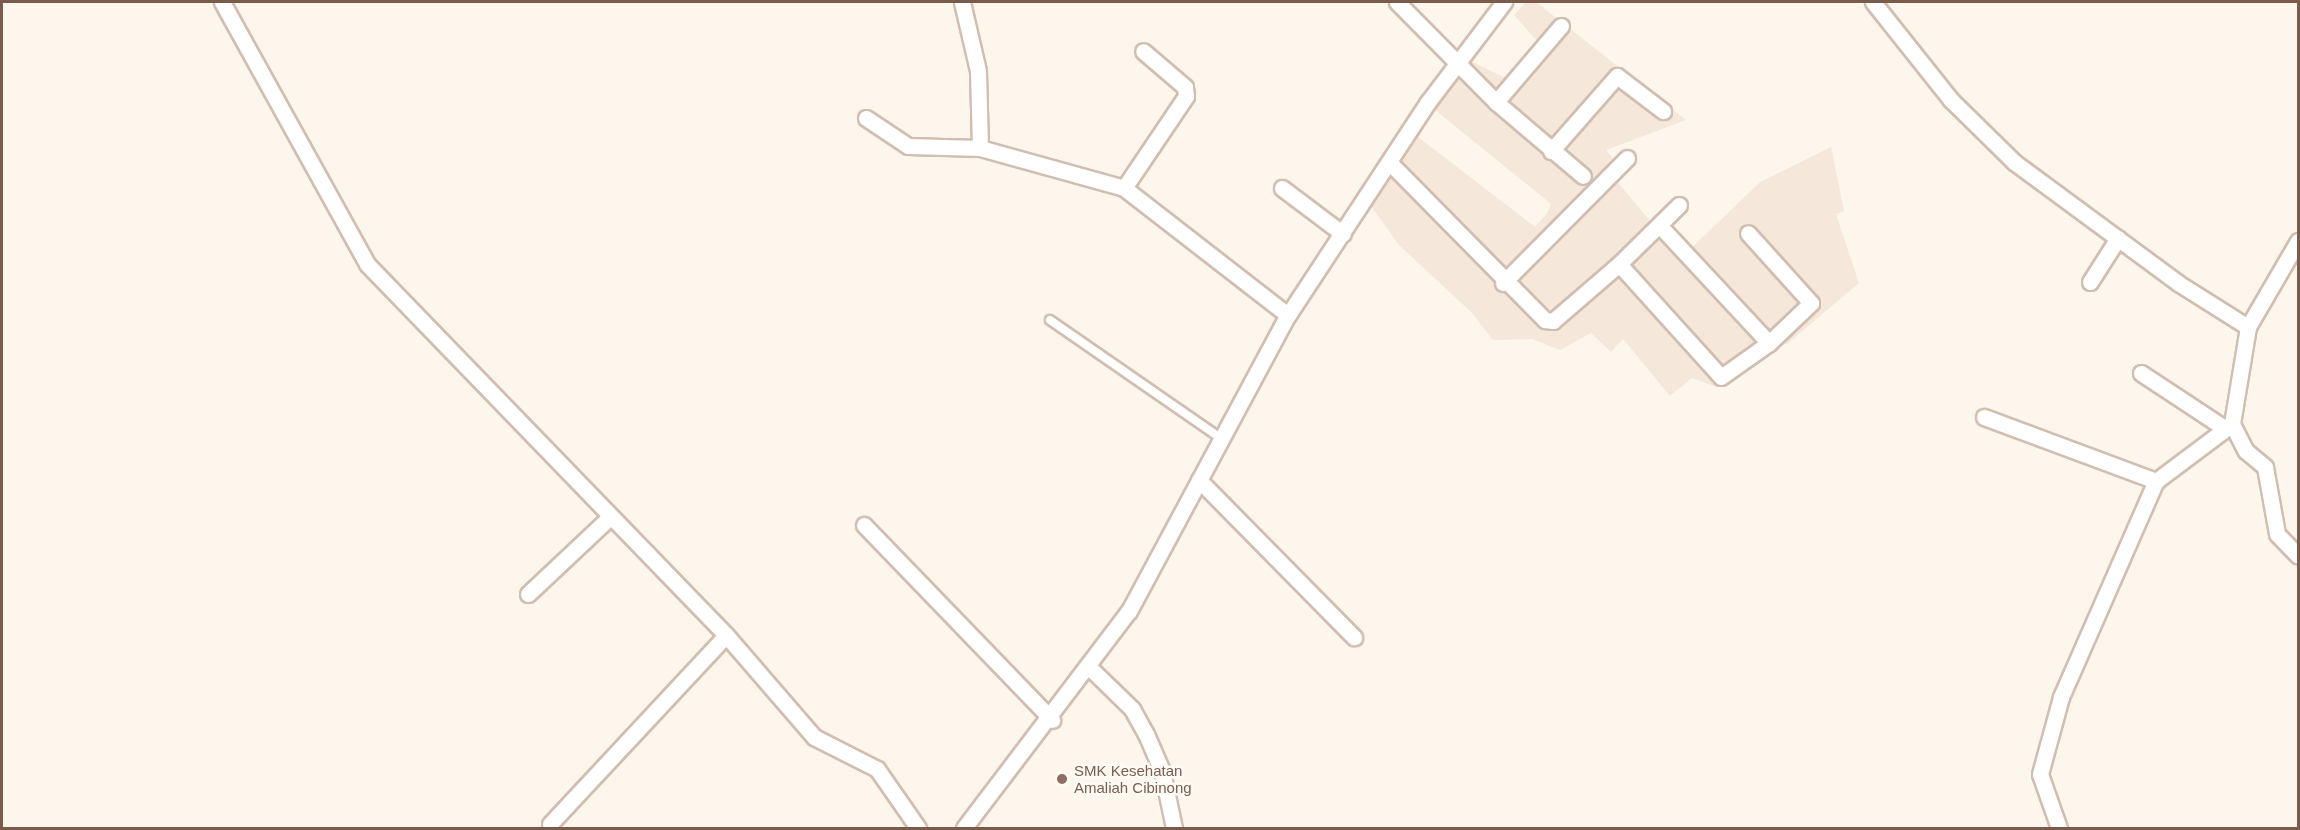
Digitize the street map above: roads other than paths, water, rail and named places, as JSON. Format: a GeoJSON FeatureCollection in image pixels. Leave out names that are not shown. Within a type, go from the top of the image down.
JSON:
{"type":"FeatureCollection","features":[{"type":"Feature","properties":{"kind":"street"},"geometry":{"type":"LineString","coordinates":[[222,2],[368,264],[609,517],[726,635],[814,737],[877,769],[918,828]]}},
{"type":"Feature","properties":{"kind":"street"},"geometry":{"type":"LineString","coordinates":[[962,2],[976,60],[980,148]]}},
{"type":"Feature","properties":{"kind":"street"},"geometry":{"type":"LineString","coordinates":[[1396,2],[1459,61],[1496,102],[1583,176]]}},
{"type":"Feature","properties":{"kind":"street"},"geometry":{"type":"LineString","coordinates":[[964,828],[1052,720],[1090,668],[1151,576],[1219,437],[1288,315],[1459,61],[1504,2]]}},
{"type":"Feature","properties":{"kind":"street"},"geometry":{"type":"LineString","coordinates":[[1878,3],[1951,100],[1981,131],[2118,238],[2248,327]]}},
{"type":"Feature","properties":{"kind":"street"},"geometry":{"type":"LineString","coordinates":[[1496,102],[1561,26]]}},
{"type":"Feature","properties":{"kind":"street"},"geometry":{"type":"LineString","coordinates":[[1124,188],[1186,96],[1185,87],[1143,51]]}},
{"type":"Feature","properties":{"kind":"street"},"geometry":{"type":"LineString","coordinates":[[1551,151],[1617,76],[1663,111]]}},
{"type":"Feature","properties":{"kind":"street"},"geometry":{"type":"LineString","coordinates":[[866,118],[908,146],[980,148],[1124,188],[1288,315]]}},
{"type":"Feature","properties":{"kind":"street"},"geometry":{"type":"LineString","coordinates":[[1503,283],[1627,158]]}},
{"type":"Feature","properties":{"kind":"street"},"geometry":{"type":"LineString","coordinates":[[1390,163],[1503,283],[1552,322],[1660,226],[1679,204]]}},
{"type":"Feature","properties":{"kind":"street"},"geometry":{"type":"LineString","coordinates":[[1282,188],[1343,234]]}},
{"type":"Feature","properties":{"kind":"street"},"geometry":{"type":"LineString","coordinates":[[1660,226],[1769,343]]}},
{"type":"Feature","properties":{"kind":"street"},"geometry":{"type":"LineString","coordinates":[[1619,264],[1718,376],[1728,376],[1806,313],[1810,298],[1748,233]]}},
{"type":"Feature","properties":{"kind":"street"},"geometry":{"type":"LineString","coordinates":[[2090,282],[2118,238]]}},
{"type":"Feature","properties":{"kind":"street"},"geometry":{"type":"LineString","coordinates":[[2059,828],[2040,774],[2055,713],[2156,482],[2228,425],[2248,327],[2298,241]]}},
{"type":"Feature","properties":{"kind":"street"},"geometry":{"type":"LineString","coordinates":[[2141,373],[2228,425],[2246,451],[2265,467],[2277,534],[2298,556]]}},
{"type":"Feature","properties":{"kind":"street"},"geometry":{"type":"LineString","coordinates":[[1984,417],[2156,482]]}},
{"type":"Feature","properties":{"kind":"street"},"geometry":{"type":"LineString","coordinates":[[1199,480],[1354,637]]}},
{"type":"Feature","properties":{"kind":"street"},"geometry":{"type":"LineString","coordinates":[[528,594],[609,517]]}},
{"type":"Feature","properties":{"kind":"street"},"geometry":{"type":"LineString","coordinates":[[864,525],[1052,720]]}},
{"type":"Feature","properties":{"kind":"street"},"geometry":{"type":"LineString","coordinates":[[550,824],[726,635]]}},
{"type":"Feature","properties":{"kind":"street"},"geometry":{"type":"LineString","coordinates":[[1090,668],[1132,710],[1146,734],[1162,771],[1174,828]]}},
{"type":"Feature","properties":{"kind":"lane"},"geometry":{"type":"LineString","coordinates":[[1050,320],[1219,437]]}},
{"type":"Feature","properties":{"kind":"place","name":"SMK Kesehatan Amaliah Cibinong"},"geometry":{"type":"Point","coordinates":[1062,779]}}]}
